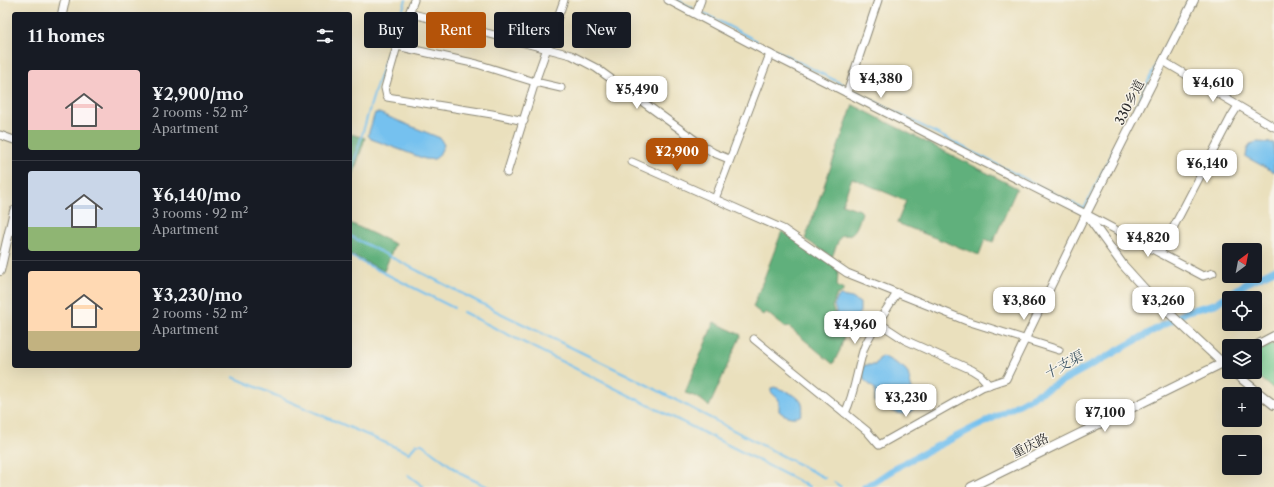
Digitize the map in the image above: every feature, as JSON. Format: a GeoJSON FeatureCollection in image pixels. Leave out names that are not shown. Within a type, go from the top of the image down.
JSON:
{"type":"FeatureCollection","features":[{"type":"Feature","properties":{"kind":"street"},"geometry":{"type":"LineString","coordinates":[[62,12],[65,0]]}},
{"type":"Feature","properties":{"kind":"street"},"geometry":{"type":"LineString","coordinates":[[409,12],[414,0]]}},
{"type":"Feature","properties":{"kind":"street"},"geometry":{"type":"LineString","coordinates":[[507,174],[535,82],[564,0]]}},
{"type":"Feature","properties":{"kind":"street"},"geometry":{"type":"LineString","coordinates":[[668,0],[770,54],[1086,214],[1203,276],[1213,273]]}},
{"type":"Feature","properties":{"kind":"street"},"geometry":{"type":"LineString","coordinates":[[696,14],[701,0]]}},
{"type":"Feature","properties":{"kind":"street"},"geometry":{"type":"LineString","coordinates":[[847,93],[878,0]]}},
{"type":"Feature","properties":{"kind":"street","name":"330乡道"},"geometry":{"type":"LineString","coordinates":[[1086,214],[1194,0]]}},
{"type":"Feature","properties":{"kind":"street"},"geometry":{"type":"LineString","coordinates":[[418,15],[546,50],[571,55],[596,68],[706,148],[729,159]]}},
{"type":"Feature","properties":{"kind":"street"},"geometry":{"type":"LineString","coordinates":[[396,48],[385,88],[387,97],[492,114],[524,121]]}},
{"type":"Feature","properties":{"kind":"street"},"geometry":{"type":"LineString","coordinates":[[406,48],[477,64],[535,82],[561,88]]}},
{"type":"Feature","properties":{"kind":"street"},"geometry":{"type":"LineString","coordinates":[[715,199],[770,54]]}},
{"type":"Feature","properties":{"kind":"street"},"geometry":{"type":"LineString","coordinates":[[1163,61],[1274,127]]}},
{"type":"Feature","properties":{"kind":"street"},"geometry":{"type":"LineString","coordinates":[[1160,253],[1227,124],[1238,106]]}},
{"type":"Feature","properties":{"kind":"street"},"geometry":{"type":"LineString","coordinates":[[0,135],[12,139]]}},
{"type":"Feature","properties":{"kind":"street"},"geometry":{"type":"LineString","coordinates":[[632,162],[783,229],[847,273],[967,321],[1059,350]]}},
{"type":"Feature","properties":{"kind":"street"},"geometry":{"type":"LineString","coordinates":[[1086,214],[1123,265],[1151,296],[1222,360]]}},
{"type":"Feature","properties":{"kind":"street"},"geometry":{"type":"LineString","coordinates":[[754,339],[867,431],[879,445],[970,394],[1006,379],[1086,214]]}},
{"type":"Feature","properties":{"kind":"street"},"geometry":{"type":"LineString","coordinates":[[0,271],[12,220]]}},
{"type":"Feature","properties":{"kind":"street"},"geometry":{"type":"LineString","coordinates":[[845,413],[849,404],[865,347],[897,293]]}},
{"type":"Feature","properties":{"kind":"street"},"geometry":{"type":"LineString","coordinates":[[879,322],[905,340],[972,370],[980,375],[989,385]]}},
{"type":"Feature","properties":{"kind":"street"},"geometry":{"type":"LineString","coordinates":[[1262,342],[1274,336]]}},
{"type":"Feature","properties":{"kind":"street","name":"重庆路"},"geometry":{"type":"LineString","coordinates":[[971,487],[1222,366]]}},
{"type":"Feature","properties":{"kind":"street"},"geometry":{"type":"LineString","coordinates":[[1242,379],[1274,405]]}},
{"type":"Feature","properties":{"kind":"green space"},"geometry":{"type":"Polygon","coordinates":[[[853,105],[1017,188],[993,242],[985,239],[979,255],[897,223],[906,201],[852,178],[842,204],[860,210],[862,213],[856,229],[850,234],[842,235],[832,257],[805,239],[853,105]]]}},
{"type":"Feature","properties":{"kind":"green space"},"geometry":{"type":"Polygon","coordinates":[[[352,134],[365,138],[352,179],[352,134]]]}},
{"type":"Feature","properties":{"kind":"green space"},"geometry":{"type":"Polygon","coordinates":[[[352,224],[395,244],[384,271],[352,255],[352,224]]]}},
{"type":"Feature","properties":{"kind":"green space"},"geometry":{"type":"Polygon","coordinates":[[[782,231],[834,266],[838,271],[837,287],[843,289],[843,291],[841,294],[837,294],[832,307],[837,319],[848,323],[840,350],[833,364],[788,326],[786,328],[766,312],[763,315],[753,307],[782,231]]]}},
{"type":"Feature","properties":{"kind":"green space"},"geometry":{"type":"Polygon","coordinates":[[[714,322],[741,335],[709,407],[698,398],[685,393],[714,322]]]}},
{"type":"Feature","properties":{"kind":"green space"},"geometry":{"type":"Polygon","coordinates":[[[1274,343],[1274,389],[1262,379],[1262,350],[1274,343]]]}},
{"type":"Feature","properties":{"kind":"water"},"geometry":{"type":"Polygon","coordinates":[[[375,113],[379,113],[440,138],[444,145],[438,157],[433,159],[425,159],[371,139],[368,135],[375,113]]]}},
{"type":"Feature","properties":{"kind":"water"},"geometry":{"type":"Polygon","coordinates":[[[1257,142],[1274,143],[1274,172],[1246,157],[1250,144],[1257,142]]]}},
{"type":"Feature","properties":{"kind":"water"},"geometry":{"type":"Polygon","coordinates":[[[841,296],[852,298],[860,303],[860,312],[853,321],[838,317],[834,306],[838,297],[841,296]]]}},
{"type":"Feature","properties":{"kind":"water"},"geometry":{"type":"Polygon","coordinates":[[[881,356],[901,366],[908,373],[914,396],[914,406],[910,413],[900,414],[875,402],[875,389],[864,380],[863,371],[864,365],[875,365],[881,356]]]}},
{"type":"Feature","properties":{"kind":"water"},"geometry":{"type":"Polygon","coordinates":[[[774,387],[796,396],[800,400],[803,410],[800,416],[789,416],[779,411],[779,400],[771,392],[771,389],[774,387]]]}},
{"type":"Feature","properties":{"kind":"waterway"},"geometry":{"type":"LineString","coordinates":[[352,169],[375,90],[406,0]]}},
{"type":"Feature","properties":{"kind":"waterway"},"geometry":{"type":"LineString","coordinates":[[677,0],[692,8]]}},
{"type":"Feature","properties":{"kind":"waterway"},"geometry":{"type":"LineString","coordinates":[[1162,53],[1189,0]]}},
{"type":"Feature","properties":{"kind":"waterway"},"geometry":{"type":"LineString","coordinates":[[703,13],[757,41]]}},
{"type":"Feature","properties":{"kind":"waterway"},"geometry":{"type":"LineString","coordinates":[[767,46],[844,85]]}},
{"type":"Feature","properties":{"kind":"waterway"},"geometry":{"type":"LineString","coordinates":[[1122,134],[1159,59]]}},
{"type":"Feature","properties":{"kind":"waterway"},"geometry":{"type":"LineString","coordinates":[[854,91],[1084,209],[1118,140]]}},
{"type":"Feature","properties":{"kind":"waterway"},"geometry":{"type":"LineString","coordinates":[[352,237],[498,312],[628,375],[825,478]]}},
{"type":"Feature","properties":{"kind":"waterway"},"geometry":{"type":"LineString","coordinates":[[352,257],[454,308]]}},
{"type":"Feature","properties":{"kind":"waterway","name":"十支渠"},"geometry":{"type":"LineString","coordinates":[[865,487],[900,465],[999,415],[1188,311],[1215,304],[1247,283],[1274,270]]}},
{"type":"Feature","properties":{"kind":"waterway"},"geometry":{"type":"LineString","coordinates":[[463,312],[810,487]]}},
{"type":"Feature","properties":{"kind":"waterway"},"geometry":{"type":"LineString","coordinates":[[233,377],[409,453],[417,444],[422,444],[463,475],[488,487]]}},
{"type":"Feature","properties":{"kind":"waterway"},"geometry":{"type":"LineString","coordinates":[[408,475],[424,487]]}},
{"type":"Feature","properties":{"kind":"waterway"},"geometry":{"type":"LineString","coordinates":[[834,482],[841,487]]}}]}
